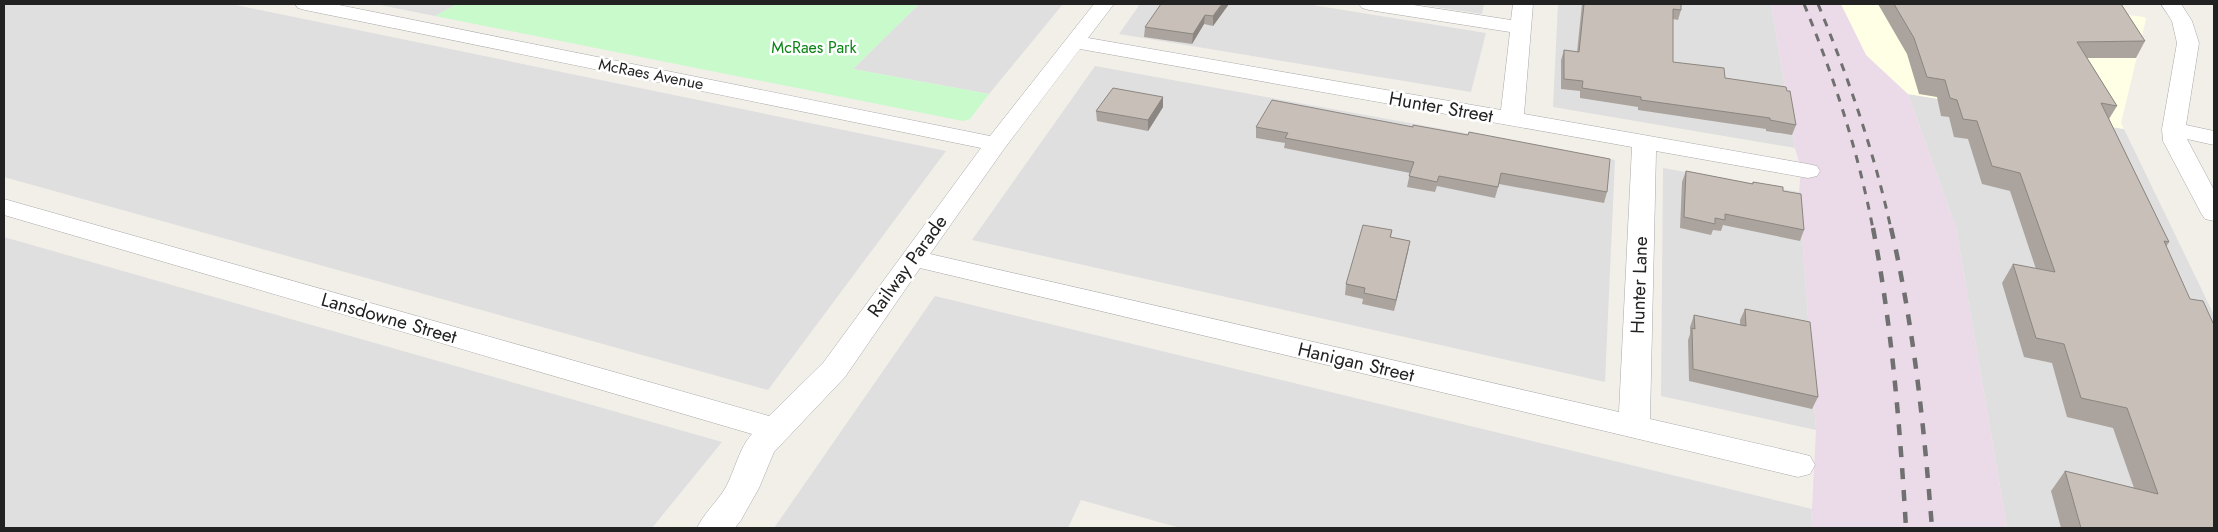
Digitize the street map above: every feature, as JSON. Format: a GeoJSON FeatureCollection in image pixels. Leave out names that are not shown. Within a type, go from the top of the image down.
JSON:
{"type":"FeatureCollection","features":[{"type":"Feature","properties":{"kind":"street","name":"McRaes Avenue"},"geometry":{"type":"LineString","coordinates":[[305,4],[996,144]]}},
{"type":"Feature","properties":{"kind":"street","name":"Railway Parade"},"geometry":{"type":"LineString","coordinates":[[714,528],[729,511],[742,488],[760,446],[834,370],[996,144],[1104,4]]}},
{"type":"Feature","properties":{"kind":"street"},"geometry":{"type":"LineString","coordinates":[[1369,4],[1520,27]]}},
{"type":"Feature","properties":{"kind":"street"},"geometry":{"type":"LineString","coordinates":[[1512,120],[1523,4]]}},
{"type":"Feature","properties":{"kind":"street"},"geometry":{"type":"LineString","coordinates":[[2172,4],[2182,21],[2188,43],[2174,129],[2176,141],[2214,213]]}},
{"type":"Feature","properties":{"kind":"street","name":"Hunter Street"},"geometry":{"type":"LineString","coordinates":[[1074,42],[1808,171]]}},
{"type":"Feature","properties":{"kind":"street"},"geometry":{"type":"LineString","coordinates":[[2174,129],[2214,138]]}},
{"type":"Feature","properties":{"kind":"street","name":"Hunter Lane"},"geometry":{"type":"LineString","coordinates":[[1634,427],[1644,143]]}},
{"type":"Feature","properties":{"kind":"street","name":"Lansdowne Street"},"geometry":{"type":"LineString","coordinates":[[4,208],[775,429]]}},
{"type":"Feature","properties":{"kind":"street","name":"Hanigan Street"},"geometry":{"type":"LineString","coordinates":[[913,258],[1798,465]]}},
{"type":"Feature","properties":{"kind":"shaded area"},"geometry":{"type":"Polygon","coordinates":[[[4,4],[231,4],[946,151],[768,390],[4,177],[4,4]]]}},
{"type":"Feature","properties":{"kind":"shaded area"},"geometry":{"type":"Polygon","coordinates":[[[375,4],[457,4],[435,16],[375,4]]]}},
{"type":"Feature","properties":{"kind":"shaded area"},"geometry":{"type":"Polygon","coordinates":[[[919,4],[1063,4],[989,94],[853,69],[919,4]]]}},
{"type":"Feature","properties":{"kind":"shaded area"},"geometry":{"type":"Polygon","coordinates":[[[1140,4],[1306,4],[1486,33],[1471,92],[1119,34],[1140,4]]]}},
{"type":"Feature","properties":{"kind":"shaded area"},"geometry":{"type":"Polygon","coordinates":[[[1416,4],[1484,4],[1482,14],[1416,4]]]}},
{"type":"Feature","properties":{"kind":"shaded area"},"geometry":{"type":"Polygon","coordinates":[[[1558,4],[1771,4],[1795,148],[1553,107],[1558,4]]]}},
{"type":"Feature","properties":{"kind":"shaded area"},"geometry":{"type":"Polygon","coordinates":[[[1771,4],[1841,4],[1867,55],[1908,94],[1956,228],[2007,528],[1811,528],[1816,430],[1799,192],[1801,169],[1795,148],[1771,4]]]}},
{"type":"Feature","properties":{"kind":"shaded area"},"geometry":{"type":"Polygon","coordinates":[[[1841,4],[2044,4],[2144,17],[2146,19],[2121,123],[2124,129],[1908,94],[1866,55],[1841,4]]]}},
{"type":"Feature","properties":{"kind":"shaded area"},"geometry":{"type":"Polygon","coordinates":[[[1095,66],[1615,160],[1605,382],[972,240],[1095,66]]]}},
{"type":"Feature","properties":{"kind":"shaded area"},"geometry":{"type":"Polygon","coordinates":[[[1908,94],[2124,129],[2214,315],[2214,528],[2007,528],[1956,228],[1908,94]]]}},
{"type":"Feature","properties":{"kind":"shaded area"},"geometry":{"type":"Polygon","coordinates":[[[1663,168],[1799,192],[1816,430],[1661,396],[1663,168]]]}},
{"type":"Feature","properties":{"kind":"shaded area"},"geometry":{"type":"Polygon","coordinates":[[[4,237],[722,442],[652,528],[4,528],[4,237]]]}},
{"type":"Feature","properties":{"kind":"shaded area"},"geometry":{"type":"Polygon","coordinates":[[[935,296],[1812,509],[1811,528],[1180,528],[1081,500],[1068,528],[774,528],[935,296]]]}},
{"type":"Feature","properties":{"kind":"green space","name":"McRaes Park"},"geometry":{"type":"Polygon","coordinates":[[[457,4],[919,4],[853,69],[989,94],[970,119],[963,121],[435,16],[457,4]]]}},
{"type":"Feature","properties":{"kind":"building"},"geometry":{"type":"Polygon","coordinates":[[[1161,4],[1222,4],[1213,16],[1205,15],[1193,34],[1145,27],[1161,4]]]}},
{"type":"Feature","properties":{"kind":"building"},"geometry":{"type":"Polygon","coordinates":[[[1584,4],[1681,4],[1681,10],[1673,9],[1673,62],[1724,68],[1725,78],[1786,87],[1787,91],[1790,91],[1796,125],[1770,120],[1770,118],[1641,100],[1641,97],[1582,88],[1583,81],[1564,79],[1564,50],[1579,52],[1584,4]]]}},
{"type":"Feature","properties":{"kind":"building"},"geometry":{"type":"Polygon","coordinates":[[[1894,4],[2121,4],[2145,41],[2077,42],[2117,106],[2101,103],[2169,242],[2164,241],[2190,299],[2203,301],[2214,325],[2214,528],[2081,528],[2065,471],[2158,494],[2127,408],[2081,398],[2064,344],[2036,338],[2013,264],[2055,272],[2020,173],[1992,166],[1977,121],[1963,119],[1957,100],[1950,98],[1945,80],[1927,77],[1914,38],[1894,4]]]}},
{"type":"Feature","properties":{"kind":"building"},"geometry":{"type":"Polygon","coordinates":[[[1113,88],[1163,97],[1148,120],[1096,111],[1113,88]]]}},
{"type":"Feature","properties":{"kind":"building"},"geometry":{"type":"Polygon","coordinates":[[[1272,100],[1413,127],[1413,125],[1468,135],[1469,132],[1610,159],[1607,192],[1501,173],[1498,187],[1439,176],[1437,182],[1409,176],[1414,162],[1285,138],[1288,133],[1256,127],[1272,100]]]}},
{"type":"Feature","properties":{"kind":"building"},"geometry":{"type":"Polygon","coordinates":[[[1686,171],[1753,184],[1753,182],[1783,187],[1783,191],[1801,194],[1804,230],[1725,214],[1725,220],[1715,218],[1715,224],[1684,217],[1686,171]]]}},
{"type":"Feature","properties":{"kind":"building"},"geometry":{"type":"Polygon","coordinates":[[[1363,225],[1392,230],[1390,237],[1410,241],[1396,300],[1364,293],[1365,288],[1346,284],[1363,225]]]}},
{"type":"Feature","properties":{"kind":"building"},"geometry":{"type":"Polygon","coordinates":[[[1745,309],[1810,322],[1818,397],[1693,369],[1692,328],[1695,329],[1694,315],[1746,326],[1745,309]]]}},
{"type":"Feature","properties":{"kind":"railway"},"geometry":{"type":"LineString","coordinates":[[1804,4],[1844,115],[1860,171],[1873,229]]}},
{"type":"Feature","properties":{"kind":"railway"},"geometry":{"type":"LineString","coordinates":[[1818,4],[1840,59],[1859,115],[1877,171],[1891,229]]}},
{"type":"Feature","properties":{"kind":"railway"},"geometry":{"type":"LineString","coordinates":[[1873,228],[1880,265],[1894,377],[1906,528]]}},
{"type":"Feature","properties":{"kind":"railway"},"geometry":{"type":"LineString","coordinates":[[1891,228],[1912,340],[1932,528]]}}]}
